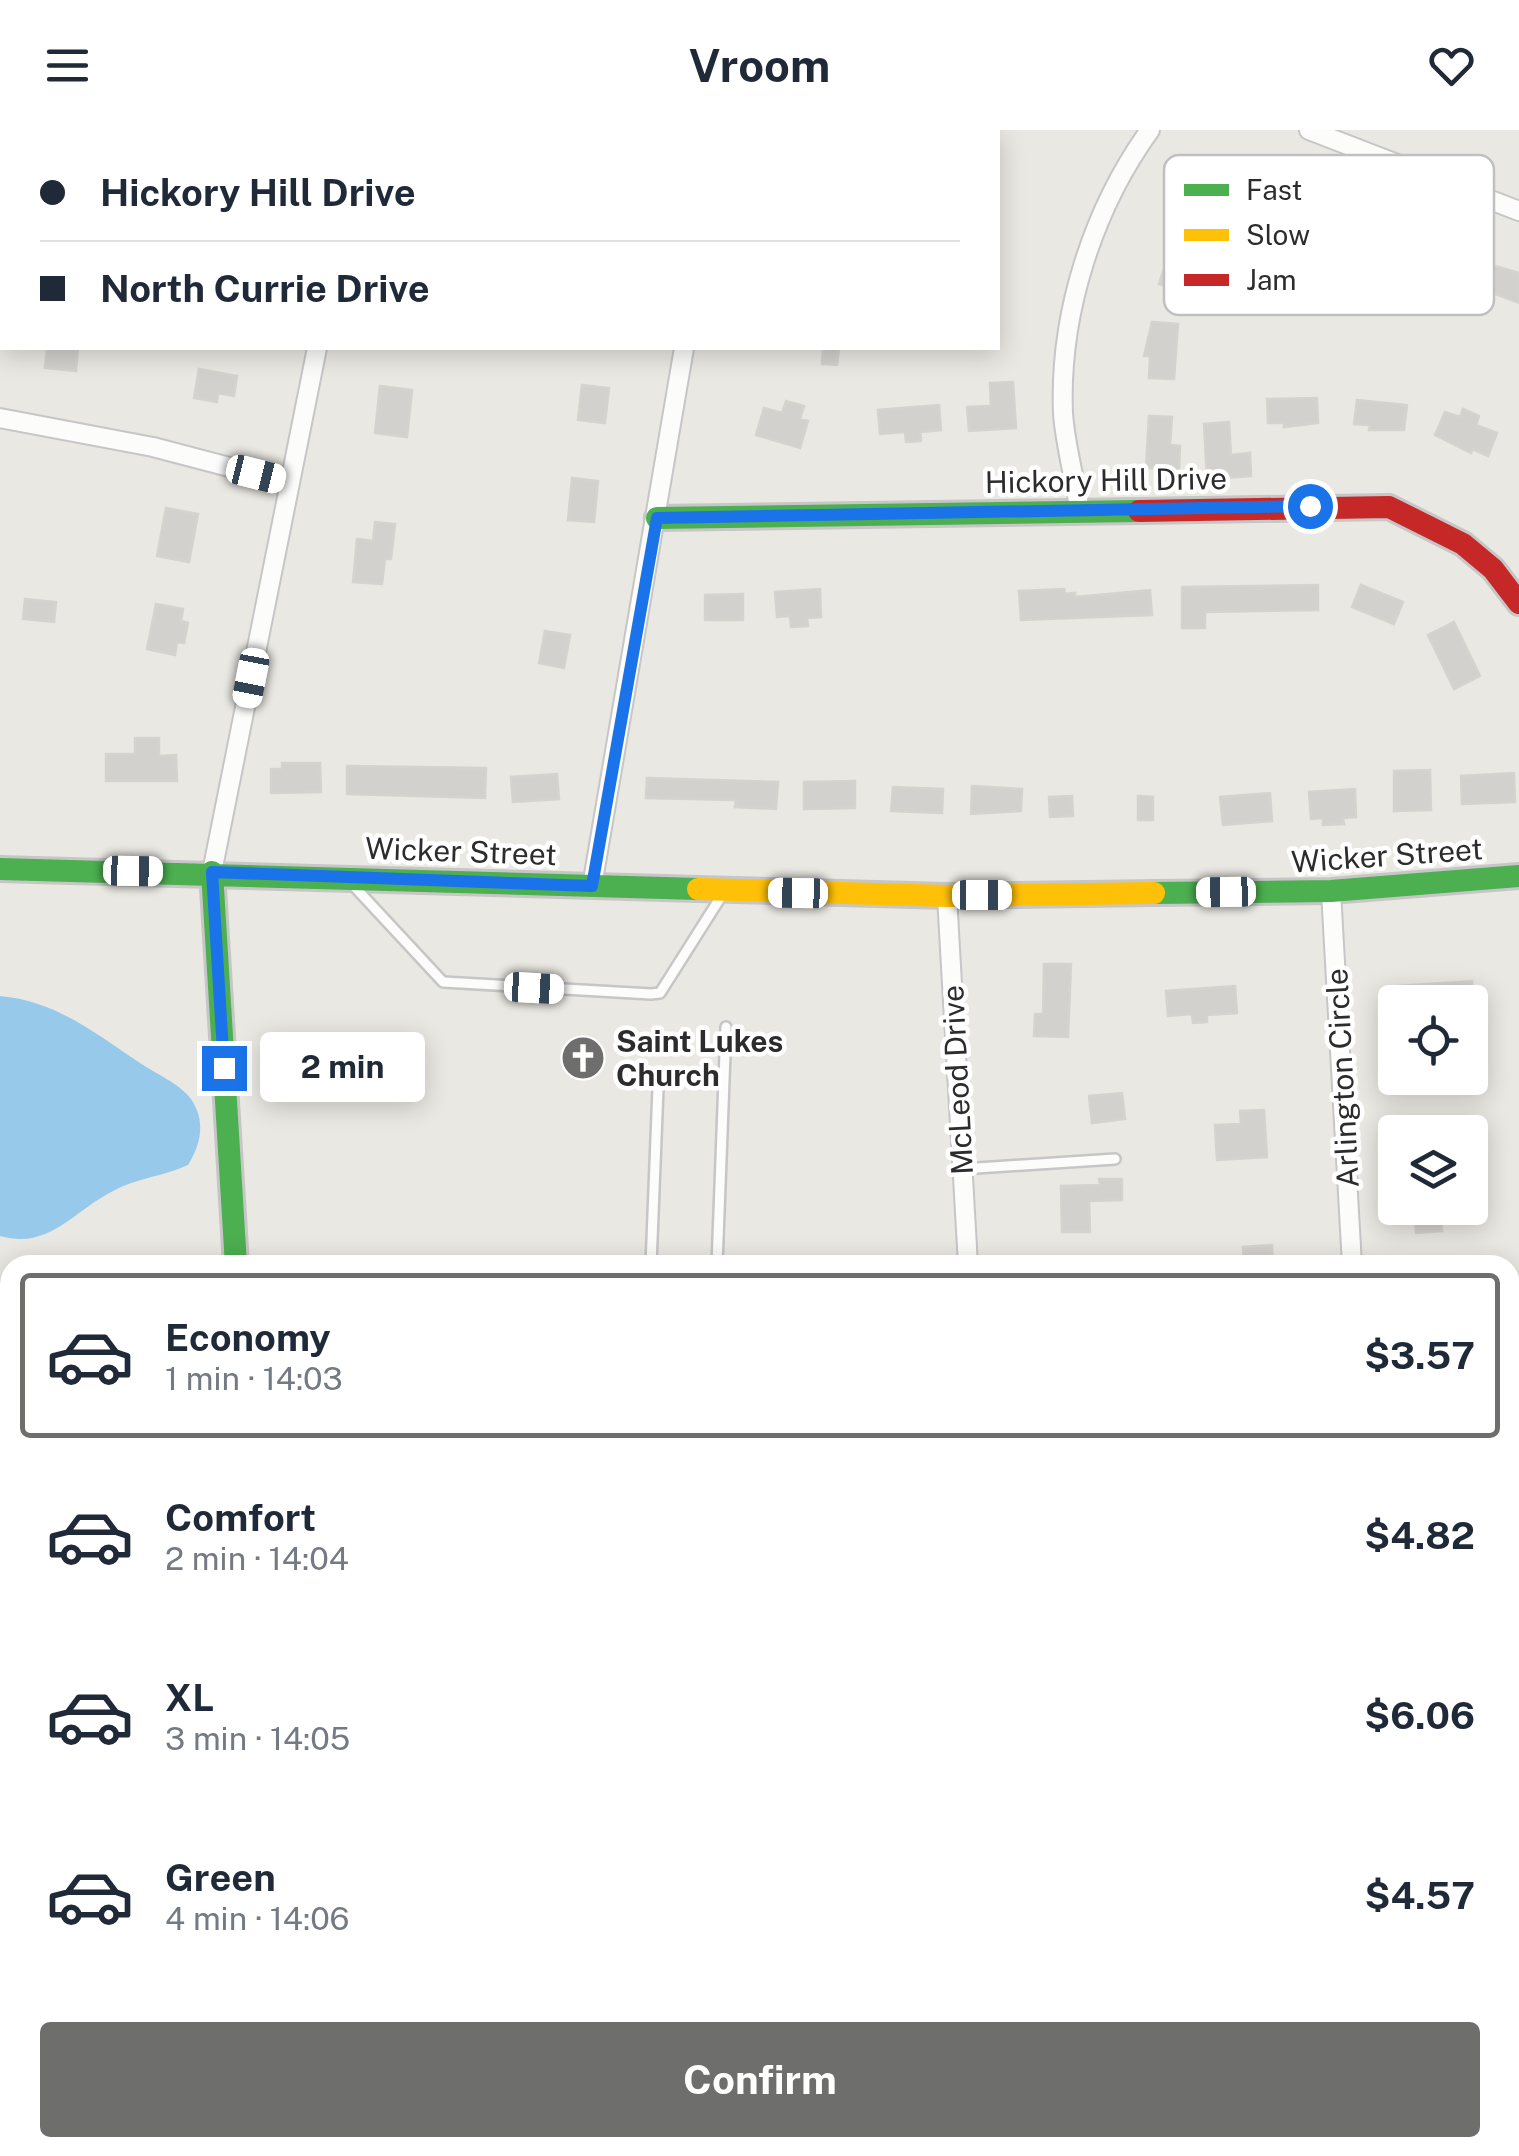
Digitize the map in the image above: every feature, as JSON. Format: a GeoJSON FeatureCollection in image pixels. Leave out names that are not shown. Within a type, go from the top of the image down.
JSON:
{"type":"FeatureCollection","features":[{"type":"Feature","properties":{"kind":"main road","name":"Hickory Hill Drive"},"geometry":{"type":"LineString","coordinates":[[657,518],[1390,506],[1458,537],[1502,574],[1519,603]]}},
{"type":"Feature","properties":{"kind":"main road","name":"Wicker Street"},"geometry":{"type":"LineString","coordinates":[[0,869],[212,872],[723,892],[947,896],[1331,891],[1519,876]]}},
{"type":"Feature","properties":{"kind":"main road"},"geometry":{"type":"LineString","coordinates":[[212,872],[235,1255]]}},
{"type":"Feature","properties":{"kind":"street"},"geometry":{"type":"LineString","coordinates":[[1080,512],[1063,414],[1068,349],[1087,248],[1128,161],[1150,130]]}},
{"type":"Feature","properties":{"kind":"street"},"geometry":{"type":"LineString","coordinates":[[1309,130],[1374,155]]}},
{"type":"Feature","properties":{"kind":"street"},"geometry":{"type":"LineString","coordinates":[[1494,201],[1519,211]]}},
{"type":"Feature","properties":{"kind":"street"},"geometry":{"type":"LineString","coordinates":[[212,872],[317,350]]}},
{"type":"Feature","properties":{"kind":"street"},"geometry":{"type":"LineString","coordinates":[[592,886],[684,350]]}},
{"type":"Feature","properties":{"kind":"street"},"geometry":{"type":"LineString","coordinates":[[0,418],[153,447],[290,483]]}},
{"type":"Feature","properties":{"kind":"street","name":"Arlington Circle"},"geometry":{"type":"LineString","coordinates":[[1331,891],[1351,1255]]}},
{"type":"Feature","properties":{"kind":"street","name":"McLeod Drive"},"geometry":{"type":"LineString","coordinates":[[947,896],[967,1255]]}},
{"type":"Feature","properties":{"kind":"lane"},"geometry":{"type":"LineString","coordinates":[[346,877],[442,982],[651,994],[660,993],[723,892]]}},
{"type":"Feature","properties":{"kind":"lane"},"geometry":{"type":"LineString","coordinates":[[717,1255],[726,1027]]}},
{"type":"Feature","properties":{"kind":"lane"},"geometry":{"type":"LineString","coordinates":[[650,1255],[658,1088]]}},
{"type":"Feature","properties":{"kind":"lane"},"geometry":{"type":"LineString","coordinates":[[962,1169],[1115,1159]]}},
{"type":"Feature","properties":{"kind":"water"},"geometry":{"type":"Polygon","coordinates":[[[0,996],[57,1011],[186,1093],[196,1107],[200,1124],[199,1141],[188,1165],[113,1191],[60,1227],[33,1238],[0,1236],[0,996]]]}},
{"type":"Feature","properties":{"kind":"building"},"geometry":{"type":"Polygon","coordinates":[[[1494,266],[1519,273],[1519,303],[1494,294],[1494,266]]]}},
{"type":"Feature","properties":{"kind":"building"},"geometry":{"type":"Polygon","coordinates":[[[1152,322],[1178,324],[1174,379],[1149,378],[1150,356],[1144,356],[1152,322]]]}},
{"type":"Feature","properties":{"kind":"building"},"geometry":{"type":"Polygon","coordinates":[[[47,350],[78,350],[76,371],[45,368],[47,350]]]}},
{"type":"Feature","properties":{"kind":"building"},"geometry":{"type":"Polygon","coordinates":[[[823,350],[839,350],[837,365],[822,364],[823,350]]]}},
{"type":"Feature","properties":{"kind":"building"},"geometry":{"type":"Polygon","coordinates":[[[199,369],[237,376],[234,396],[218,393],[217,402],[194,398],[199,369]]]}},
{"type":"Feature","properties":{"kind":"building"},"geometry":{"type":"Polygon","coordinates":[[[1013,382],[1016,428],[969,431],[967,407],[991,406],[990,383],[1013,382]]]}},
{"type":"Feature","properties":{"kind":"building"},"geometry":{"type":"Polygon","coordinates":[[[582,385],[609,388],[605,423],[578,420],[582,385]]]}},
{"type":"Feature","properties":{"kind":"building"},"geometry":{"type":"Polygon","coordinates":[[[380,386],[412,390],[407,437],[375,433],[380,386]]]}},
{"type":"Feature","properties":{"kind":"building"},"geometry":{"type":"Polygon","coordinates":[[[1317,398],[1318,423],[1284,427],[1284,423],[1268,423],[1267,399],[1317,398]]]}},
{"type":"Feature","properties":{"kind":"building"},"geometry":{"type":"Polygon","coordinates":[[[1357,400],[1407,405],[1404,430],[1369,430],[1370,425],[1354,424],[1357,400]]]}},
{"type":"Feature","properties":{"kind":"building"},"geometry":{"type":"Polygon","coordinates":[[[786,401],[804,406],[800,419],[808,421],[800,448],[756,435],[764,408],[782,413],[786,401]]]}},
{"type":"Feature","properties":{"kind":"building"},"geometry":{"type":"Polygon","coordinates":[[[939,405],[941,430],[920,432],[921,441],[906,442],[905,432],[880,434],[878,410],[939,405]]]}},
{"type":"Feature","properties":{"kind":"building"},"geometry":{"type":"Polygon","coordinates":[[[1463,409],[1479,416],[1476,425],[1497,433],[1488,456],[1473,449],[1471,453],[1435,435],[1445,412],[1460,417],[1463,409]]]}},
{"type":"Feature","properties":{"kind":"building"},"geometry":{"type":"Polygon","coordinates":[[[1149,416],[1172,417],[1170,445],[1180,446],[1179,470],[1146,468],[1149,416]]]}},
{"type":"Feature","properties":{"kind":"building"},"geometry":{"type":"Polygon","coordinates":[[[1229,422],[1231,455],[1250,453],[1251,476],[1207,479],[1204,424],[1229,422]]]}},
{"type":"Feature","properties":{"kind":"building"},"geometry":{"type":"Polygon","coordinates":[[[572,478],[598,481],[594,522],[568,520],[572,478]]]}},
{"type":"Feature","properties":{"kind":"building"},"geometry":{"type":"Polygon","coordinates":[[[166,508],[198,514],[189,562],[157,556],[166,508]]]}},
{"type":"Feature","properties":{"kind":"building"},"geometry":{"type":"Polygon","coordinates":[[[375,522],[395,524],[391,559],[385,559],[382,584],[353,582],[357,539],[373,541],[375,522]]]}},
{"type":"Feature","properties":{"kind":"building"},"geometry":{"type":"Polygon","coordinates":[[[1318,585],[1318,610],[1205,612],[1205,628],[1182,628],[1182,587],[1318,585]]]}},
{"type":"Feature","properties":{"kind":"building"},"geometry":{"type":"Polygon","coordinates":[[[1361,585],[1403,602],[1394,624],[1352,607],[1361,585]]]}},
{"type":"Feature","properties":{"kind":"building"},"geometry":{"type":"Polygon","coordinates":[[[820,589],[821,617],[807,618],[808,626],[791,627],[790,616],[777,617],[775,592],[820,589]]]}},
{"type":"Feature","properties":{"kind":"building"},"geometry":{"type":"Polygon","coordinates":[[[1064,589],[1065,594],[1075,593],[1075,597],[1150,590],[1152,615],[1021,620],[1019,591],[1064,589]]]}},
{"type":"Feature","properties":{"kind":"building"},"geometry":{"type":"Polygon","coordinates":[[[743,594],[743,620],[705,620],[705,595],[743,594]]]}},
{"type":"Feature","properties":{"kind":"building"},"geometry":{"type":"Polygon","coordinates":[[[25,599],[56,602],[54,622],[23,619],[25,599]]]}},
{"type":"Feature","properties":{"kind":"building"},"geometry":{"type":"Polygon","coordinates":[[[156,604],[183,609],[181,621],[188,623],[184,643],[177,642],[175,655],[147,649],[156,604]]]}},
{"type":"Feature","properties":{"kind":"building"},"geometry":{"type":"Polygon","coordinates":[[[1454,622],[1480,676],[1454,689],[1428,635],[1454,622]]]}},
{"type":"Feature","properties":{"kind":"building"},"geometry":{"type":"Polygon","coordinates":[[[545,631],[570,635],[564,668],[539,663],[545,631]]]}},
{"type":"Feature","properties":{"kind":"building"},"geometry":{"type":"Polygon","coordinates":[[[135,738],[159,738],[159,756],[176,755],[177,781],[106,781],[106,754],[135,754],[135,738]]]}},
{"type":"Feature","properties":{"kind":"building"},"geometry":{"type":"Polygon","coordinates":[[[282,763],[320,763],[321,792],[271,793],[271,769],[282,769],[282,763]]]}},
{"type":"Feature","properties":{"kind":"building"},"geometry":{"type":"Polygon","coordinates":[[[347,766],[486,768],[485,798],[347,794],[347,766]]]}},
{"type":"Feature","properties":{"kind":"building"},"geometry":{"type":"Polygon","coordinates":[[[1430,770],[1431,810],[1394,811],[1394,771],[1430,770]]]}},
{"type":"Feature","properties":{"kind":"building"},"geometry":{"type":"Polygon","coordinates":[[[1514,773],[1515,802],[1462,804],[1461,776],[1514,773]]]}},
{"type":"Feature","properties":{"kind":"building"},"geometry":{"type":"Polygon","coordinates":[[[557,774],[559,799],[513,802],[511,777],[557,774]]]}},
{"type":"Feature","properties":{"kind":"building"},"geometry":{"type":"Polygon","coordinates":[[[647,778],[778,782],[776,809],[735,807],[736,800],[646,798],[647,778]]]}},
{"type":"Feature","properties":{"kind":"building"},"geometry":{"type":"Polygon","coordinates":[[[855,781],[855,808],[804,809],[804,782],[855,781]]]}},
{"type":"Feature","properties":{"kind":"building"},"geometry":{"type":"Polygon","coordinates":[[[972,786],[1022,789],[1021,811],[971,814],[972,786]]]}},
{"type":"Feature","properties":{"kind":"building"},"geometry":{"type":"Polygon","coordinates":[[[893,787],[943,789],[942,813],[891,811],[893,787]]]}},
{"type":"Feature","properties":{"kind":"building"},"geometry":{"type":"Polygon","coordinates":[[[1355,789],[1356,817],[1343,818],[1344,824],[1323,825],[1323,818],[1311,819],[1309,792],[1355,789]]]}},
{"type":"Feature","properties":{"kind":"building"},"geometry":{"type":"Polygon","coordinates":[[[1270,793],[1272,821],[1223,825],[1220,797],[1270,793]]]}},
{"type":"Feature","properties":{"kind":"building"},"geometry":{"type":"Polygon","coordinates":[[[1072,796],[1073,816],[1050,817],[1049,797],[1072,796]]]}},
{"type":"Feature","properties":{"kind":"building"},"geometry":{"type":"Polygon","coordinates":[[[1138,796],[1153,797],[1153,820],[1138,820],[1138,796]]]}},
{"type":"Feature","properties":{"kind":"building"},"geometry":{"type":"Polygon","coordinates":[[[1044,964],[1071,964],[1068,1037],[1034,1036],[1035,1014],[1043,1014],[1044,964]]]}},
{"type":"Feature","properties":{"kind":"building"},"geometry":{"type":"Polygon","coordinates":[[[1472,981],[1472,985],[1414,985],[1472,981]]]}},
{"type":"Feature","properties":{"kind":"building"},"geometry":{"type":"Polygon","coordinates":[[[1235,986],[1237,1013],[1207,1015],[1207,1022],[1193,1023],[1192,1014],[1168,1016],[1166,991],[1235,986]]]}},
{"type":"Feature","properties":{"kind":"building"},"geometry":{"type":"Polygon","coordinates":[[[1122,1093],[1125,1119],[1092,1123],[1089,1096],[1122,1093]]]}},
{"type":"Feature","properties":{"kind":"building"},"geometry":{"type":"Polygon","coordinates":[[[1264,1110],[1267,1157],[1217,1160],[1215,1125],[1241,1124],[1240,1111],[1264,1110]]]}},
{"type":"Feature","properties":{"kind":"building"},"geometry":{"type":"Polygon","coordinates":[[[1099,1179],[1122,1179],[1122,1200],[1089,1201],[1090,1232],[1062,1232],[1061,1186],[1100,1185],[1099,1179]]]}},
{"type":"Feature","properties":{"kind":"building"},"geometry":{"type":"Polygon","coordinates":[[[1415,1225],[1441,1225],[1442,1231],[1416,1233],[1415,1225]]]}},
{"type":"Feature","properties":{"kind":"building"},"geometry":{"type":"Polygon","coordinates":[[[1272,1245],[1272,1255],[1243,1255],[1243,1247],[1272,1245]]]}},
{"type":"Feature","properties":{"kind":"traffic: fast"},"geometry":{"type":"LineString","coordinates":[[657,518],[1139,511]]}},
{"type":"Feature","properties":{"kind":"traffic: fast"},"geometry":{"type":"LineString","coordinates":[[0,869],[698,889]]}},
{"type":"Feature","properties":{"kind":"traffic: fast"},"geometry":{"type":"LineString","coordinates":[[212,872],[235,1255]]}},
{"type":"Feature","properties":{"kind":"traffic: fast"},"geometry":{"type":"LineString","coordinates":[[1154,893],[1331,891],[1519,876]]}},
{"type":"Feature","properties":{"kind":"traffic: slow"},"geometry":{"type":"LineString","coordinates":[[698,889],[947,896],[1154,893]]}},
{"type":"Feature","properties":{"kind":"traffic: jam"},"geometry":{"type":"LineString","coordinates":[[1139,511],[1389,507],[1463,544],[1493,569],[1519,603]]}},
{"type":"Feature","properties":{"kind":"place","name":"Saint Lukes Church"},"geometry":{"type":"Point","coordinates":[583,1058]}},
{"type":"Feature","properties":{"kind":"route"},"geometry":{"type":"LineString","coordinates":[[224,1068],[212,872],[592,886],[657,518],[1310,506]]}}]}
